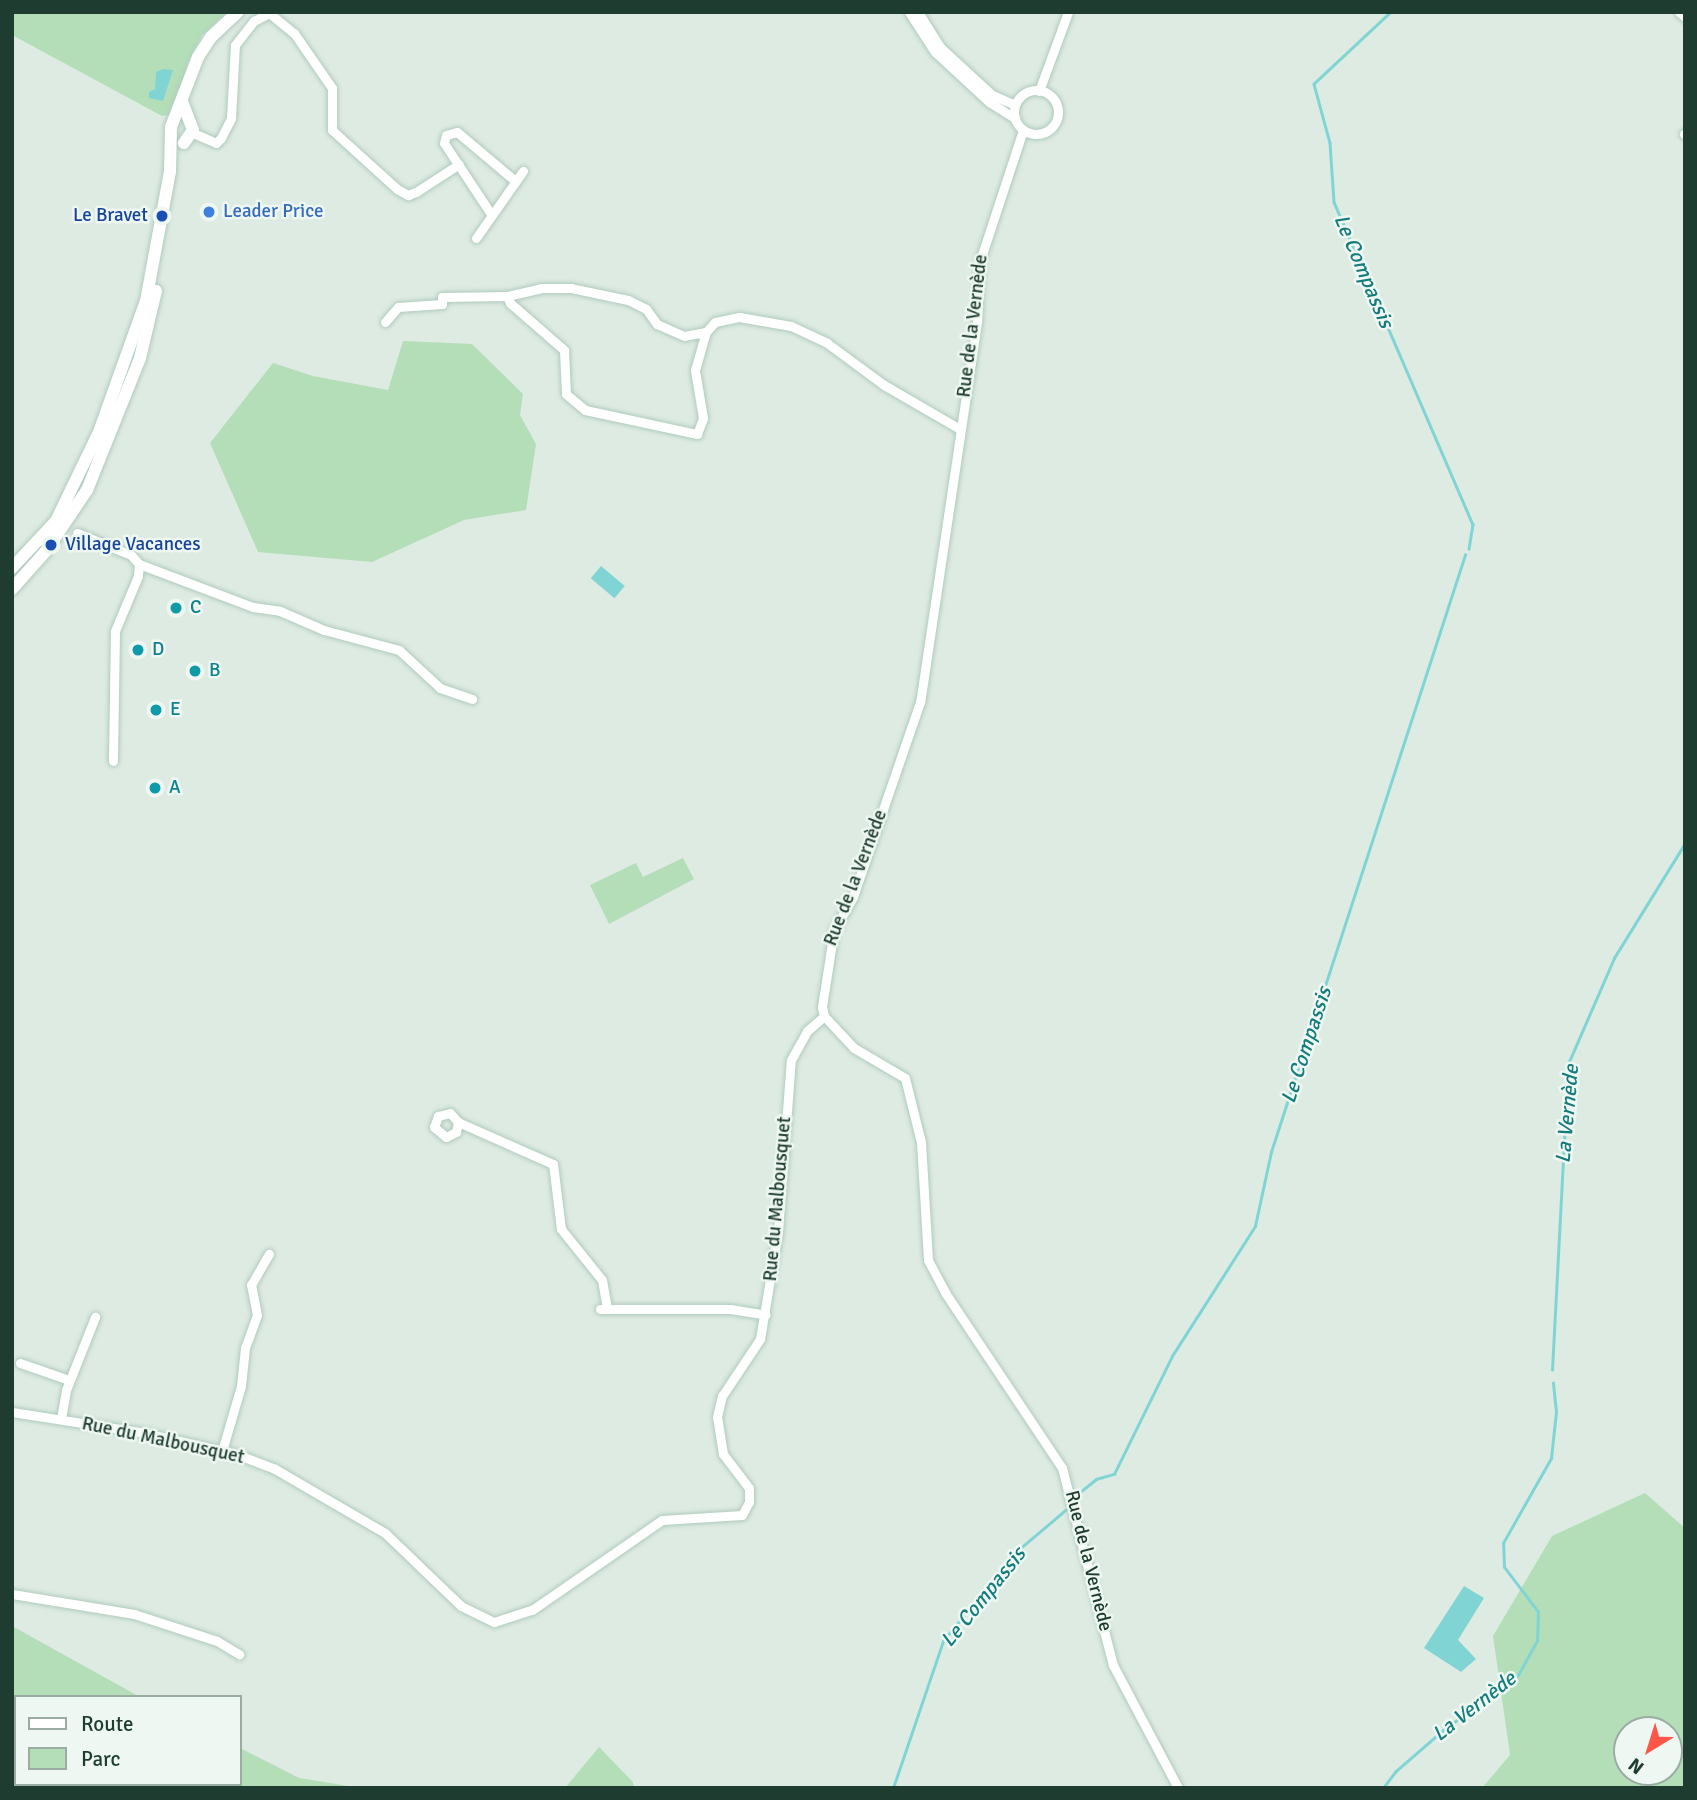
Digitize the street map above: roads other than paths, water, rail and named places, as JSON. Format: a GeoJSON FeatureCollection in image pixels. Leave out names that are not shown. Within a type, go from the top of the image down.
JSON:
{"type":"FeatureCollection","features":[{"type":"Feature","properties":{"kind":"main road"},"geometry":{"type":"LineString","coordinates":[[12,568],[43,539],[69,499],[134,343],[162,216],[173,129],[198,57],[211,37],[238,12]]}},
{"type":"Feature","properties":{"kind":"main road"},"geometry":{"type":"LineString","coordinates":[[12,589],[46,551],[81,500],[140,358],[189,133],[183,104]]}},
{"type":"Feature","properties":{"kind":"main road"},"geometry":{"type":"LineString","coordinates":[[173,129],[183,120],[189,133]]}},
{"type":"Feature","properties":{"kind":"main road"},"geometry":{"type":"LineString","coordinates":[[173,129],[189,133]]}},
{"type":"Feature","properties":{"kind":"street"},"geometry":{"type":"LineString","coordinates":[[909,12],[935,52],[989,102],[1015,118],[1023,130],[1043,133],[1057,118],[1052,97],[1039,91],[1024,94],[1016,105],[1015,118]]}},
{"type":"Feature","properties":{"kind":"street"},"geometry":{"type":"LineString","coordinates":[[918,12],[940,47],[992,94],[1016,105]]}},
{"type":"Feature","properties":{"kind":"street"},"geometry":{"type":"LineString","coordinates":[[1039,91],[1068,12]]}},
{"type":"Feature","properties":{"kind":"street"},"geometry":{"type":"LineString","coordinates":[[1679,12],[1685,17]]}},
{"type":"Feature","properties":{"kind":"street"},"geometry":{"type":"LineString","coordinates":[[189,133],[216,143],[221,138],[231,118],[235,45],[254,21],[269,13],[294,33],[332,88],[332,131],[397,189],[408,195],[416,192],[458,164]]}},
{"type":"Feature","properties":{"kind":"street","name":"Rue de la Vernède"},"geometry":{"type":"LineString","coordinates":[[1023,130],[983,245],[960,429],[920,702],[853,897],[834,930],[823,983],[824,1016],[854,1048],[905,1078],[921,1142],[928,1261],[946,1294],[1062,1468],[1113,1665],[1178,1788]]}},
{"type":"Feature","properties":{"kind":"street"},"geometry":{"type":"LineString","coordinates":[[491,214],[444,143],[446,135],[457,132],[514,180]]}},
{"type":"Feature","properties":{"kind":"street"},"geometry":{"type":"LineString","coordinates":[[476,238],[514,180],[523,171]]}},
{"type":"Feature","properties":{"kind":"street"},"geometry":{"type":"LineString","coordinates":[[385,322],[398,307],[442,304],[442,297],[507,296],[542,288],[571,288],[628,300],[646,309],[657,324],[684,335],[706,332]]}},
{"type":"Feature","properties":{"kind":"street"},"geometry":{"type":"LineString","coordinates":[[507,296],[510,303],[564,350],[564,387],[577,406],[689,436],[701,427],[695,370],[706,332],[715,323],[739,317],[791,326],[827,343],[884,385],[960,429]]}},
{"type":"Feature","properties":{"kind":"street"},"geometry":{"type":"LineString","coordinates":[[77,533],[131,555],[139,564],[253,607],[280,611],[324,630],[399,650],[440,688],[472,698]]}},
{"type":"Feature","properties":{"kind":"street"},"geometry":{"type":"LineString","coordinates":[[113,761],[115,632],[138,576],[139,564]]}},
{"type":"Feature","properties":{"kind":"street","name":"Rue du Malbousquet"},"geometry":{"type":"LineString","coordinates":[[12,1412],[222,1451],[275,1469],[345,1506],[412,1555],[461,1606],[477,1617],[507,1621],[584,1577],[662,1520],[742,1515],[749,1502],[749,1488],[723,1454],[717,1417],[725,1390],[756,1349],[766,1314],[778,1231],[792,1060],[807,1031],[824,1016]]}},
{"type":"Feature","properties":{"kind":"street"},"geometry":{"type":"LineString","coordinates":[[458,1122],[553,1164],[561,1229],[602,1280],[603,1309],[730,1309],[766,1314]]}},
{"type":"Feature","properties":{"kind":"street"},"geometry":{"type":"LineString","coordinates":[[222,1451],[242,1387],[245,1348],[257,1315],[251,1285],[269,1254]]}},
{"type":"Feature","properties":{"kind":"street"},"geometry":{"type":"LineString","coordinates":[[61,1419],[69,1380],[95,1317]]}},
{"type":"Feature","properties":{"kind":"street"},"geometry":{"type":"LineString","coordinates":[[20,1363],[69,1380]]}},
{"type":"Feature","properties":{"kind":"street"},"geometry":{"type":"LineString","coordinates":[[12,1594],[134,1614],[217,1641],[239,1654]]}},
{"type":"Feature","properties":{"kind":"water"},"geometry":{"type":"Polygon","coordinates":[[[163,69],[173,70],[163,101],[149,98],[149,92],[155,89],[156,72],[163,69]]]}},
{"type":"Feature","properties":{"kind":"water"},"geometry":{"type":"Polygon","coordinates":[[[601,566],[625,586],[614,598],[591,578],[601,566]]]}},
{"type":"Feature","properties":{"kind":"water"},"geometry":{"type":"Polygon","coordinates":[[[1464,1586],[1484,1598],[1458,1640],[1476,1659],[1461,1672],[1424,1648],[1464,1586]]]}},
{"type":"Feature","properties":{"kind":"waterway","name":"Le Compassis"},"geometry":{"type":"LineString","coordinates":[[1391,12],[1314,84],[1330,143],[1334,202],[1473,524],[1469,549]]}},
{"type":"Feature","properties":{"kind":"waterway","name":"Le Compassis"},"geometry":{"type":"LineString","coordinates":[[1079,1493],[1096,1479],[1114,1474],[1172,1356],[1255,1226],[1271,1152],[1465,555]]}},
{"type":"Feature","properties":{"kind":"waterway","name":"La Vernède"},"geometry":{"type":"LineString","coordinates":[[1552,1370],[1568,1064],[1614,958],[1685,843]]}},
{"type":"Feature","properties":{"kind":"waterway","name":"La Vernède"},"geometry":{"type":"LineString","coordinates":[[1383,1788],[1396,1771],[1442,1731],[1518,1675],[1537,1641],[1538,1612],[1504,1567],[1503,1543],[1551,1458],[1556,1412],[1553,1383]]}},
{"type":"Feature","properties":{"kind":"waterway","name":"Le Compassis"},"geometry":{"type":"LineString","coordinates":[[893,1788],[943,1641],[1017,1551],[1069,1507]]}},
{"type":"Feature","properties":{"kind":"place","name":"Leader Price"},"geometry":{"type":"Point","coordinates":[209,212]}},
{"type":"Feature","properties":{"kind":"place","name":"Le Bravet"},"geometry":{"type":"Point","coordinates":[162,216]}},
{"type":"Feature","properties":{"kind":"place","name":"Village Vacances"},"geometry":{"type":"Point","coordinates":[51,545]}},
{"type":"Feature","properties":{"kind":"place","name":"C"},"geometry":{"type":"Point","coordinates":[176,608]}},
{"type":"Feature","properties":{"kind":"place","name":"D"},"geometry":{"type":"Point","coordinates":[138,650]}},
{"type":"Feature","properties":{"kind":"place","name":"B"},"geometry":{"type":"Point","coordinates":[195,671]}},
{"type":"Feature","properties":{"kind":"place","name":"E"},"geometry":{"type":"Point","coordinates":[156,710]}},
{"type":"Feature","properties":{"kind":"place","name":"A"},"geometry":{"type":"Point","coordinates":[155,788]}}]}
